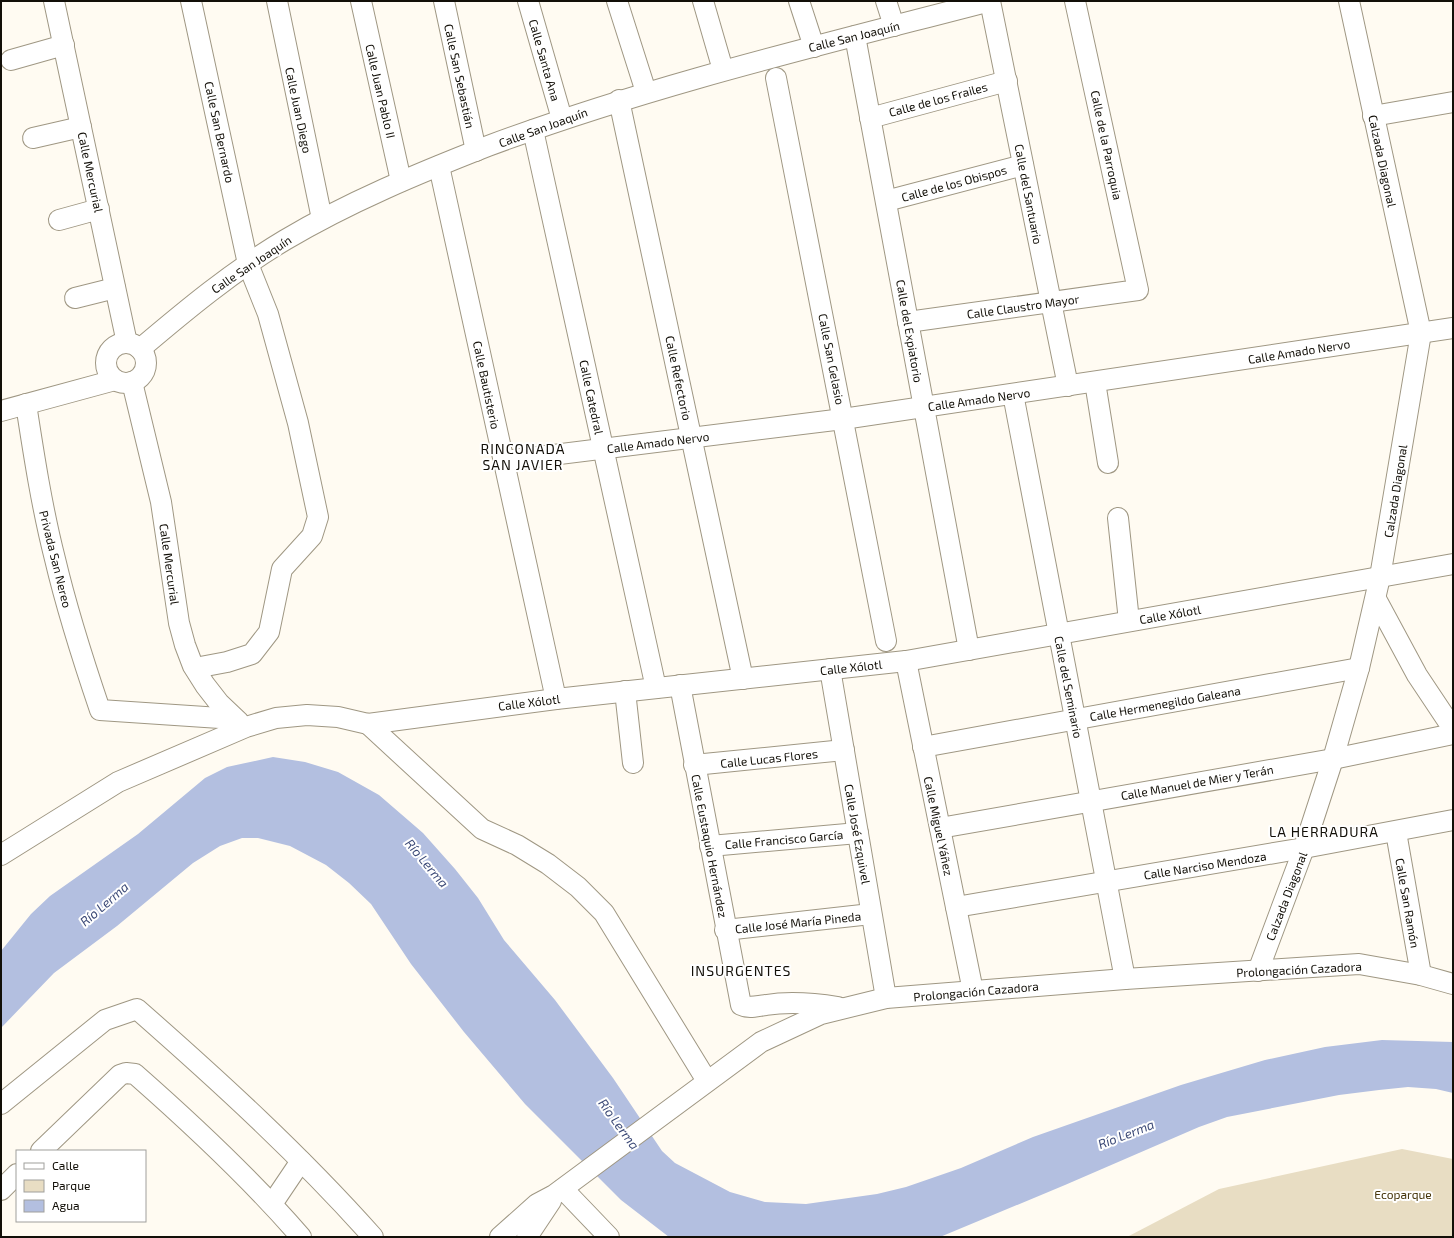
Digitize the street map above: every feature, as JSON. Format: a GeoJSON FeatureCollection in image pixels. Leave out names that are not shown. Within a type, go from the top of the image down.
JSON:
{"type":"FeatureCollection","features":[{"type":"Feature","properties":{"kind":"street","name":"Calle Mercurial"},"geometry":{"type":"LineString","coordinates":[[54,1],[115,288],[134,346]]}},
{"type":"Feature","properties":{"kind":"street","name":"Calle San Bernardo"},"geometry":{"type":"LineString","coordinates":[[191,1],[248,264],[268,314],[298,423],[318,517],[312,536],[282,569],[270,632],[252,654],[227,662],[195,668]]}},
{"type":"Feature","properties":{"kind":"street","name":"Calle Juan Diego"},"geometry":{"type":"LineString","coordinates":[[276,1],[322,219]]}},
{"type":"Feature","properties":{"kind":"street","name":"Calle Juan Pablo II"},"geometry":{"type":"LineString","coordinates":[[361,1],[402,181]]}},
{"type":"Feature","properties":{"kind":"street","name":"Calle San Sebastián"},"geometry":{"type":"LineString","coordinates":[[444,1],[476,151]]}},
{"type":"Feature","properties":{"kind":"street","name":"Calle Santa Ana"},"geometry":{"type":"LineString","coordinates":[[528,1],[562,120]]}},
{"type":"Feature","properties":{"kind":"street"},"geometry":{"type":"LineString","coordinates":[[617,1],[646,92]]}},
{"type":"Feature","properties":{"kind":"street"},"geometry":{"type":"LineString","coordinates":[[703,1],[723,70]]}},
{"type":"Feature","properties":{"kind":"street"},"geometry":{"type":"LineString","coordinates":[[798,1],[814,47]]}},
{"type":"Feature","properties":{"kind":"street"},"geometry":{"type":"LineString","coordinates":[[886,1],[894,26]]}},
{"type":"Feature","properties":{"kind":"street","name":"Calle de la Parroquia"},"geometry":{"type":"LineString","coordinates":[[1076,1],[1138,290]]}},
{"type":"Feature","properties":{"kind":"street","name":"Calzada Diagonal"},"geometry":{"type":"LineString","coordinates":[[1258,971],[1304,848],[1333,759],[1359,668],[1376,599],[1421,333],[1349,1]]}},
{"type":"Feature","properties":{"kind":"street","name":"Calle San Joaquín"},"geometry":{"type":"LineString","coordinates":[[134,346],[248,264],[322,219],[402,181],[476,151],[619,100],[646,92],[723,70],[983,2]]}},
{"type":"Feature","properties":{"kind":"street","name":"Calle del Santuario"},"geometry":{"type":"LineString","coordinates":[[983,2],[1006,81],[1068,386]]}},
{"type":"Feature","properties":{"kind":"street","name":"Calle del Expiatorio"},"geometry":{"type":"LineString","coordinates":[[855,36],[969,650]]}},
{"type":"Feature","properties":{"kind":"street"},"geometry":{"type":"LineString","coordinates":[[11,60],[64,45]]}},
{"type":"Feature","properties":{"kind":"street","name":"Calle San Gelasio"},"geometry":{"type":"LineString","coordinates":[[776,78],[886,641]]}},
{"type":"Feature","properties":{"kind":"street","name":"Calle de los Frailes"},"geometry":{"type":"LineString","coordinates":[[870,118],[1006,81]]}},
{"type":"Feature","properties":{"kind":"street","name":"Calle Refectorio"},"geometry":{"type":"LineString","coordinates":[[619,100],[743,679]]}},
{"type":"Feature","properties":{"kind":"street"},"geometry":{"type":"LineString","coordinates":[[1373,116],[1453,102]]}},
{"type":"Feature","properties":{"kind":"street"},"geometry":{"type":"LineString","coordinates":[[33,138],[81,127]]}},
{"type":"Feature","properties":{"kind":"street","name":"Calle Catedral"},"geometry":{"type":"LineString","coordinates":[[533,130],[656,688]]}},
{"type":"Feature","properties":{"kind":"street","name":"Calle de los Obispos"},"geometry":{"type":"LineString","coordinates":[[886,201],[1023,165]]}},
{"type":"Feature","properties":{"kind":"street","name":"Calle Bautisterio"},"geometry":{"type":"LineString","coordinates":[[439,166],[556,699]]}},
{"type":"Feature","properties":{"kind":"street"},"geometry":{"type":"LineString","coordinates":[[59,220],[99,209]]}},
{"type":"Feature","properties":{"kind":"street"},"geometry":{"type":"LineString","coordinates":[[76,298],[115,288]]}},
{"type":"Feature","properties":{"kind":"street","name":"Calle Claustro Mayor"},"geometry":{"type":"LineString","coordinates":[[908,322],[1138,290]]}},
{"type":"Feature","properties":{"kind":"street","name":"Calle Amado Nervo"},"geometry":{"type":"LineString","coordinates":[[504,461],[843,420],[1453,328]]}},
{"type":"Feature","properties":{"kind":"street"},"geometry":{"type":"LineString","coordinates":[[1,411],[141,377],[145,371],[145,357],[134,346],[116,345],[107,356],[106,369],[123,381]]}},
{"type":"Feature","properties":{"kind":"street","name":"Calle Mercurial"},"geometry":{"type":"LineString","coordinates":[[123,381],[161,502],[178,623],[184,645],[205,685],[219,703],[240,723]]}},
{"type":"Feature","properties":{"kind":"street"},"geometry":{"type":"LineString","coordinates":[[1095,382],[1108,463]]}},
{"type":"Feature","properties":{"kind":"street","name":"Calle del Seminario"},"geometry":{"type":"LineString","coordinates":[[1013,394],[1125,979]]}},
{"type":"Feature","properties":{"kind":"street","name":"Privada San Nereo"},"geometry":{"type":"LineString","coordinates":[[26,404],[38,482],[55,559],[75,635],[100,710],[240,723]]}},
{"type":"Feature","properties":{"kind":"street"},"geometry":{"type":"LineString","coordinates":[[1118,518],[1129,621]]}},
{"type":"Feature","properties":{"kind":"street","name":"Calle Xólotl"},"geometry":{"type":"LineString","coordinates":[[240,723],[307,715],[338,717],[368,724],[556,699],[906,661],[1453,564]]}},
{"type":"Feature","properties":{"kind":"street"},"geometry":{"type":"LineString","coordinates":[[1376,599],[1417,675],[1453,729]]}},
{"type":"Feature","properties":{"kind":"street","name":"Calle Miguel Yáñez"},"geometry":{"type":"LineString","coordinates":[[906,661],[973,991]]}},
{"type":"Feature","properties":{"kind":"street","name":"Calle Hermenegildo Galeana"},"geometry":{"type":"LineString","coordinates":[[923,747],[1359,668]]}},
{"type":"Feature","properties":{"kind":"street","name":"Calle José Ezquivel"},"geometry":{"type":"LineString","coordinates":[[830,669],[886,998]]}},
{"type":"Feature","properties":{"kind":"street","name":"Calle Eustaquio Hernández"},"geometry":{"type":"LineString","coordinates":[[680,685],[725,930],[741,1006],[747,1008],[774,1004],[805,1002],[845,1008]]}},
{"type":"Feature","properties":{"kind":"street"},"geometry":{"type":"LineString","coordinates":[[625,691],[633,763]]}},
{"type":"Feature","properties":{"kind":"street"},"geometry":{"type":"LineString","coordinates":[[1,854],[118,782],[240,723]]}},
{"type":"Feature","properties":{"kind":"street"},"geometry":{"type":"LineString","coordinates":[[368,724],[482,829],[517,844],[548,864],[578,887],[604,913],[706,1081]]}},
{"type":"Feature","properties":{"kind":"street","name":"Calle Manuel de Mier y Terán"},"geometry":{"type":"LineString","coordinates":[[940,828],[1333,759],[1453,734]]}},
{"type":"Feature","properties":{"kind":"street","name":"Calle Lucas Flores"},"geometry":{"type":"LineString","coordinates":[[694,765],[844,750]]}},
{"type":"Feature","properties":{"kind":"street","name":"Calle Narciso Mendoza"},"geometry":{"type":"LineString","coordinates":[[956,907],[1396,832],[1453,820]]}},
{"type":"Feature","properties":{"kind":"street","name":"Calle San Ramón"},"geometry":{"type":"LineString","coordinates":[[1396,832],[1421,975]]}},
{"type":"Feature","properties":{"kind":"street","name":"Calle Francisco García"},"geometry":{"type":"LineString","coordinates":[[710,846],[858,833]]}},
{"type":"Feature","properties":{"kind":"street","name":"Calle José María Pineda"},"geometry":{"type":"LineString","coordinates":[[725,930],[871,914]]}},
{"type":"Feature","properties":{"kind":"street","name":"Prolongación Cazadora"},"geometry":{"type":"LineString","coordinates":[[500,1237],[537,1204],[563,1189],[690,1096],[706,1081],[761,1042],[821,1014],[886,998],[1125,979],[1359,964],[1421,975],[1453,984]]}},
{"type":"Feature","properties":{"kind":"street"},"geometry":{"type":"LineString","coordinates":[[1,1104],[105,1020],[137,1009],[220,1083],[301,1161],[373,1237]]}},
{"type":"Feature","properties":{"kind":"street"},"geometry":{"type":"LineString","coordinates":[[42,1150],[120,1075],[126,1073],[135,1074],[206,1136],[272,1204],[301,1237]]}},
{"type":"Feature","properties":{"kind":"street"},"geometry":{"type":"LineString","coordinates":[[272,1204],[301,1161]]}},
{"type":"Feature","properties":{"kind":"street"},"geometry":{"type":"LineString","coordinates":[[1,1190],[16,1175]]}},
{"type":"Feature","properties":{"kind":"street"},"geometry":{"type":"LineString","coordinates":[[526,1237],[563,1189],[609,1237]]}},
{"type":"Feature","properties":{"kind":"green space","name":"Ecoparque"},"geometry":{"type":"Polygon","coordinates":[[[1402,1149],[1453,1159],[1453,1237],[1127,1237],[1219,1189],[1402,1149]]]}},
{"type":"Feature","properties":{"kind":"water","name":"Río Lerma"},"geometry":{"type":"Polygon","coordinates":[[[273,757],[305,762],[338,772],[379,795],[423,833],[478,898],[504,940],[555,1000],[613,1078],[662,1151],[675,1163],[730,1192],[765,1202],[806,1204],[877,1194],[906,1187],[961,1168],[1033,1137],[1181,1085],[1265,1060],[1325,1047],[1382,1040],[1453,1042],[1453,1093],[1436,1089],[1408,1087],[1379,1090],[1339,1095],[1227,1117],[1199,1127],[940,1237],[669,1237],[621,1200],[525,1104],[464,1032],[411,964],[371,904],[349,883],[326,865],[290,846],[258,838],[242,838],[220,846],[193,863],[117,926],[54,973],[1,1028],[1,951],[31,914],[50,896],[138,834],[205,778],[227,767],[273,757]]]}},
{"type":"Feature","properties":{"kind":"district","name":"RINCONADA SAN JAVIER"},"geometry":{"type":"Point","coordinates":[523,456]}},
{"type":"Feature","properties":{"kind":"district","name":"LA HERRADURA"},"geometry":{"type":"Point","coordinates":[1324,831]}},
{"type":"Feature","properties":{"kind":"district","name":"INSURGENTES"},"geometry":{"type":"Point","coordinates":[741,970]}}]}
